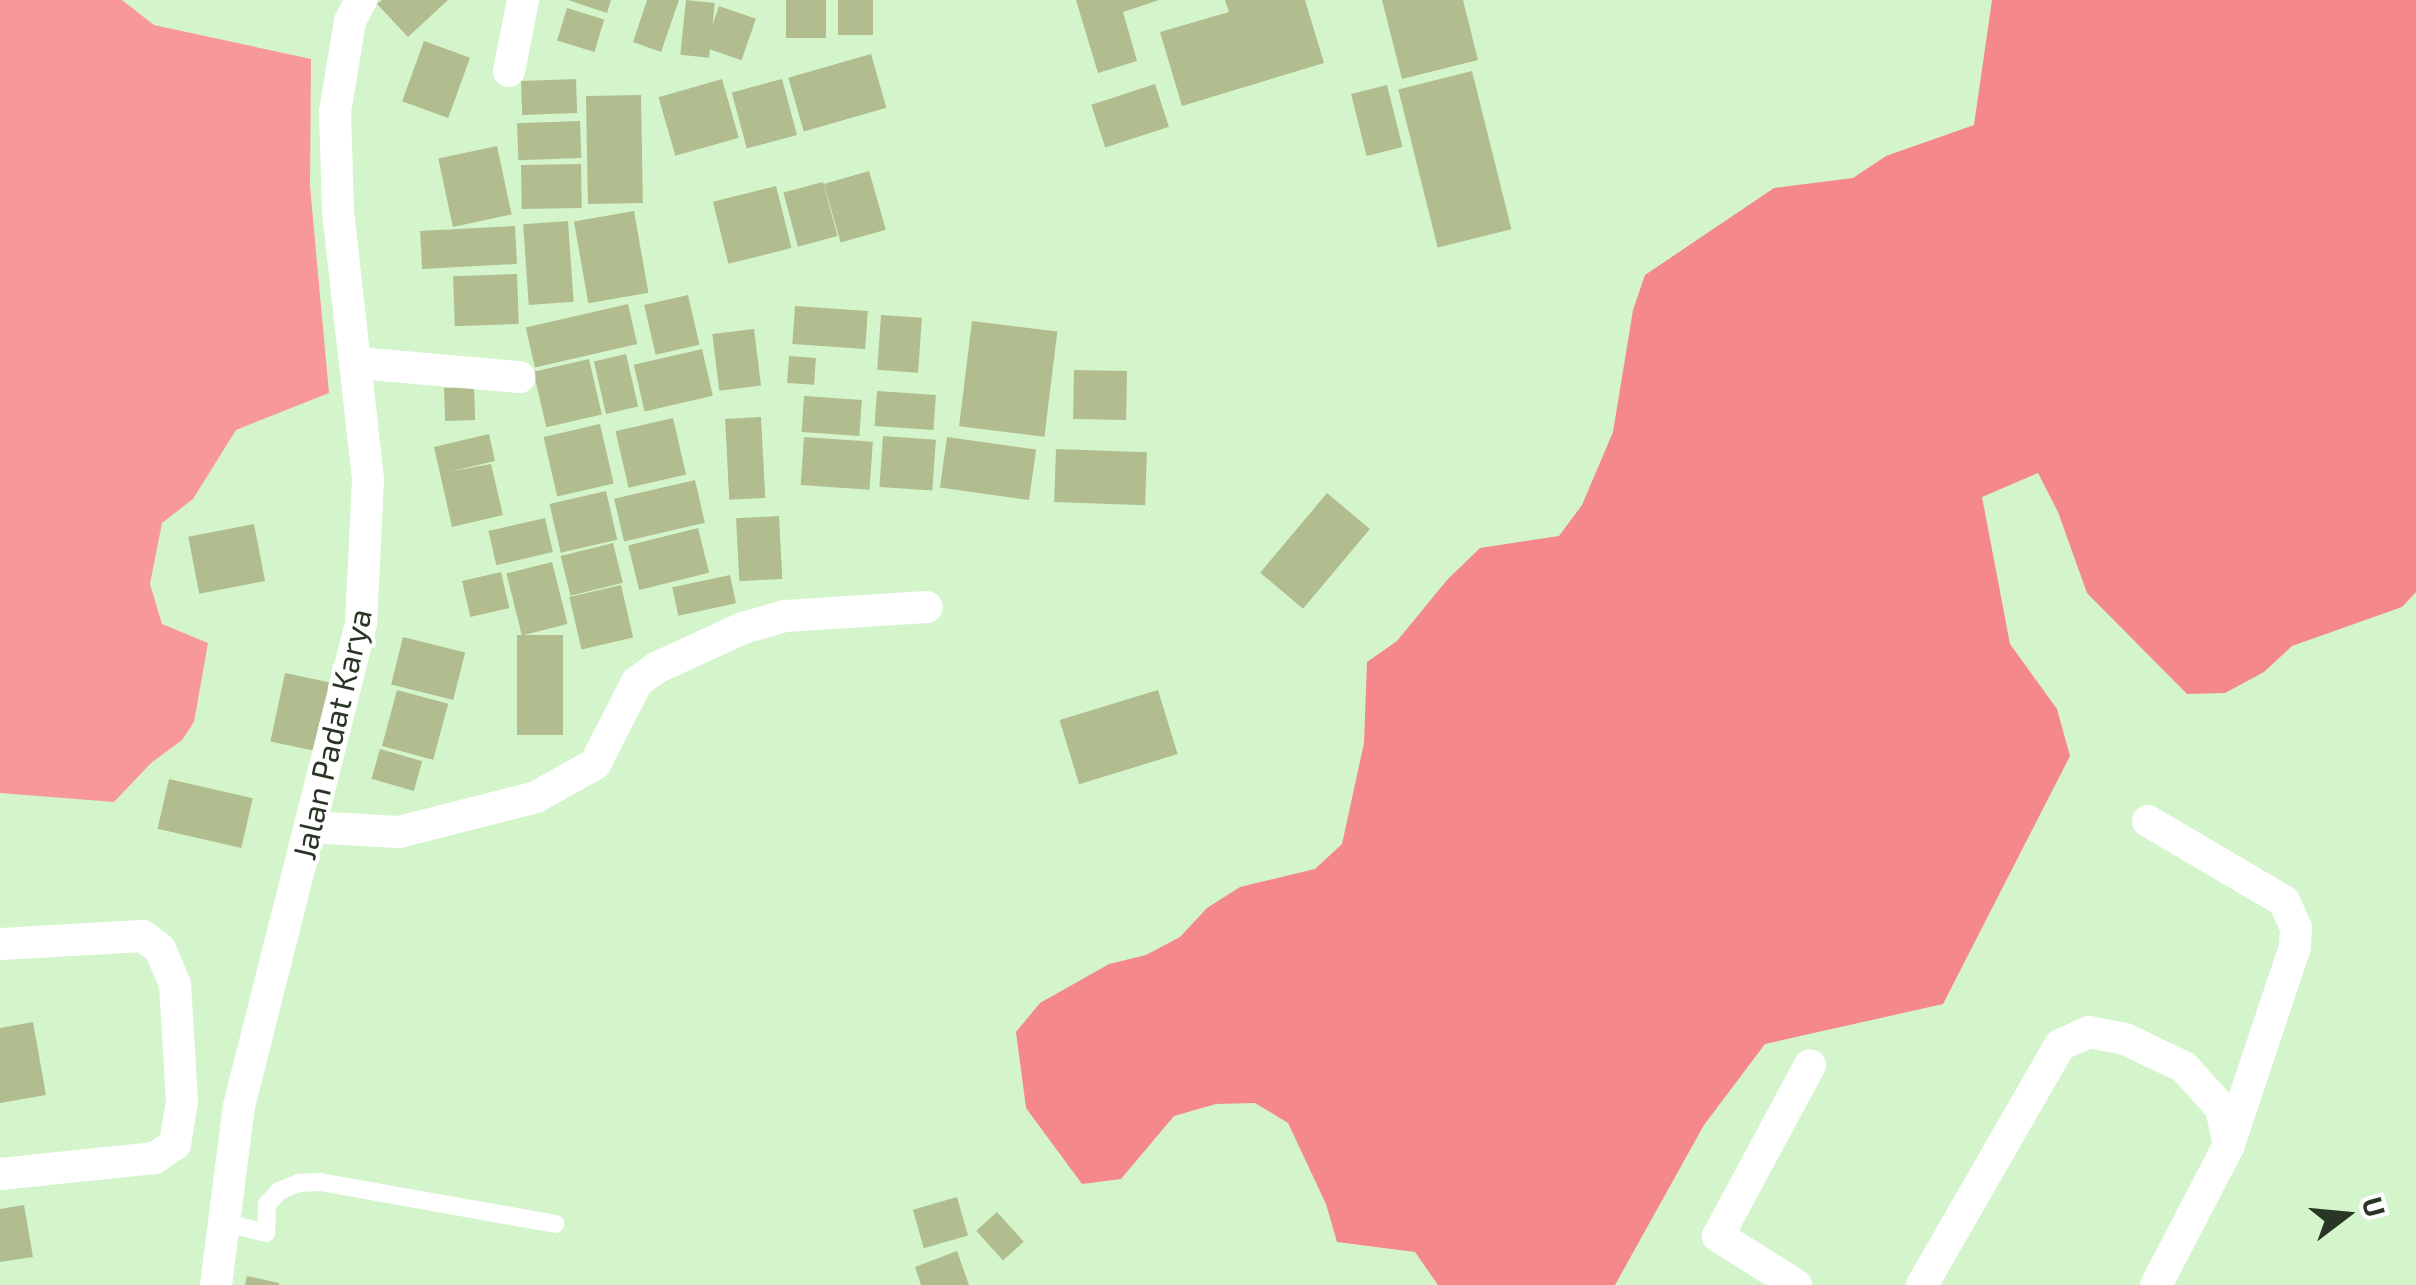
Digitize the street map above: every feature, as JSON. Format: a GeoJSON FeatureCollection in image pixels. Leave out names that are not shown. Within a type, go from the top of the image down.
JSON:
{"type":"FeatureCollection","features":[{"type":"Feature","properties":{"kind":"street","name":"Jalan Padat Karya"},"geometry":{"type":"LineString","coordinates":[[216,1285],[239,1106],[361,623],[368,478],[338,212],[335,112],[350,21],[362,0]]}},
{"type":"Feature","properties":{"kind":"street"},"geometry":{"type":"LineString","coordinates":[[509,72],[523,0]]}},
{"type":"Feature","properties":{"kind":"street"},"geometry":{"type":"LineString","coordinates":[[358,364],[519,377]]}},
{"type":"Feature","properties":{"kind":"street"},"geometry":{"type":"LineString","coordinates":[[310,827],[399,832],[536,797],[595,764],[637,682],[656,668],[743,628],[785,616],[926,607]]}},
{"type":"Feature","properties":{"kind":"street"},"geometry":{"type":"LineString","coordinates":[[2148,820],[2284,901],[2296,928],[2295,947],[2229,1145],[2156,1285]]}},
{"type":"Feature","properties":{"kind":"street"},"geometry":{"type":"LineString","coordinates":[[0,944],[143,936],[160,949],[176,984],[182,1101],[175,1144],[156,1158],[0,1174]]}},
{"type":"Feature","properties":{"kind":"street"},"geometry":{"type":"LineString","coordinates":[[1922,1285],[2060,1044],[2088,1032],[2125,1039],[2184,1067],[2221,1108],[2229,1145]]}},
{"type":"Feature","properties":{"kind":"street"},"geometry":{"type":"LineString","coordinates":[[1796,1285],[1718,1236],[1810,1065]]}},
{"type":"Feature","properties":{"kind":"lane"},"geometry":{"type":"LineString","coordinates":[[222,1222],[266,1233],[267,1204],[279,1192],[299,1183],[320,1182],[554,1224]]}},
{"type":"Feature","properties":{"kind":"shaded area"},"geometry":{"type":"Polygon","coordinates":[[[0,0],[122,0],[154,25],[311,59],[310,186],[329,393],[236,430],[193,499],[162,523],[150,584],[162,624],[208,643],[194,722],[182,740],[151,763],[114,802],[0,793],[0,0]]]}},
{"type":"Feature","properties":{"kind":"shaded area"},"geometry":{"type":"Polygon","coordinates":[[[1992,0],[2416,0],[2416,592],[2402,607],[2292,646],[2264,672],[2225,693],[2187,694],[2087,593],[2058,512],[2038,473],[1982,497],[2010,644],[2057,709],[2070,756],[1943,1004],[1765,1044],[1704,1125],[1615,1285],[1438,1285],[1415,1252],[1337,1242],[1326,1204],[1288,1123],[1255,1103],[1216,1104],[1174,1116],[1121,1179],[1082,1184],[1026,1108],[1016,1032],[1040,1003],[1109,964],[1146,955],[1180,937],[1207,908],[1240,887],[1315,869],[1342,844],[1364,743],[1367,662],[1397,641],[1447,580],[1480,548],[1559,536],[1582,505],[1613,432],[1633,310],[1645,275],[1774,188],[1853,178],[1886,156],[1974,125],[1992,0]]]}},
{"type":"Feature","properties":{"kind":"building"},"geometry":{"type":"Polygon","coordinates":[[[382,0],[448,0],[408,37],[377,4],[382,0]]]}},
{"type":"Feature","properties":{"kind":"building"},"geometry":{"type":"Polygon","coordinates":[[[568,0],[611,0],[607,13],[568,0]]]}},
{"type":"Feature","properties":{"kind":"building"},"geometry":{"type":"Polygon","coordinates":[[[647,0],[679,0],[661,52],[633,42],[647,0]]]}},
{"type":"Feature","properties":{"kind":"building"},"geometry":{"type":"Polygon","coordinates":[[[686,0],[715,3],[709,58],[680,55],[686,0]]]}},
{"type":"Feature","properties":{"kind":"building"},"geometry":{"type":"Polygon","coordinates":[[[786,0],[826,0],[826,38],[786,38],[786,0]]]}},
{"type":"Feature","properties":{"kind":"building"},"geometry":{"type":"Polygon","coordinates":[[[838,0],[873,0],[873,35],[838,35],[838,0]]]}},
{"type":"Feature","properties":{"kind":"building"},"geometry":{"type":"Polygon","coordinates":[[[1076,0],[1159,0],[1123,12],[1137,61],[1098,73],[1076,0]]]}},
{"type":"Feature","properties":{"kind":"building"},"geometry":{"type":"Polygon","coordinates":[[[1225,0],[1305,0],[1324,63],[1182,106],[1160,32],[1229,12],[1225,0]]]}},
{"type":"Feature","properties":{"kind":"building"},"geometry":{"type":"Polygon","coordinates":[[[1382,0],[1463,0],[1478,60],[1402,79],[1382,0]]]}},
{"type":"Feature","properties":{"kind":"building"},"geometry":{"type":"Polygon","coordinates":[[[719,6],[756,19],[742,60],[705,48],[719,6]]]}},
{"type":"Feature","properties":{"kind":"building"},"geometry":{"type":"Polygon","coordinates":[[[567,8],[604,19],[594,52],[557,41],[567,8]]]}},
{"type":"Feature","properties":{"kind":"building"},"geometry":{"type":"Polygon","coordinates":[[[424,41],[470,58],[448,118],[402,101],[424,41]]]}},
{"type":"Feature","properties":{"kind":"building"},"geometry":{"type":"Polygon","coordinates":[[[871,54],[886,108],[804,132],[788,78],[871,54]]]}},
{"type":"Feature","properties":{"kind":"building"},"geometry":{"type":"Polygon","coordinates":[[[1472,71],[1511,229],[1438,248],[1398,89],[1472,71]]]}},
{"type":"Feature","properties":{"kind":"building"},"geometry":{"type":"Polygon","coordinates":[[[576,79],[577,113],[522,115],[521,81],[576,79]]]}},
{"type":"Feature","properties":{"kind":"building"},"geometry":{"type":"Polygon","coordinates":[[[722,79],[739,138],[675,156],[659,97],[722,79]]]}},
{"type":"Feature","properties":{"kind":"building"},"geometry":{"type":"Polygon","coordinates":[[[782,79],[797,135],[747,148],[732,92],[782,79]]]}},
{"type":"Feature","properties":{"kind":"building"},"geometry":{"type":"Polygon","coordinates":[[[1155,84],[1169,127],[1105,148],[1091,105],[1155,84]]]}},
{"type":"Feature","properties":{"kind":"building"},"geometry":{"type":"Polygon","coordinates":[[[1387,85],[1402,147],[1367,156],[1351,94],[1387,85]]]}},
{"type":"Feature","properties":{"kind":"building"},"geometry":{"type":"Polygon","coordinates":[[[641,95],[643,203],[588,204],[586,96],[641,95]]]}},
{"type":"Feature","properties":{"kind":"building"},"geometry":{"type":"Polygon","coordinates":[[[580,121],[581,158],[518,160],[517,123],[580,121]]]}},
{"type":"Feature","properties":{"kind":"building"},"geometry":{"type":"Polygon","coordinates":[[[497,146],[512,214],[453,227],[438,158],[497,146]]]}},
{"type":"Feature","properties":{"kind":"building"},"geometry":{"type":"Polygon","coordinates":[[[581,164],[582,208],[522,209],[521,165],[581,164]]]}},
{"type":"Feature","properties":{"kind":"building"},"geometry":{"type":"Polygon","coordinates":[[[869,171],[886,230],[841,243],[824,184],[869,171]]]}},
{"type":"Feature","properties":{"kind":"building"},"geometry":{"type":"Polygon","coordinates":[[[823,182],[837,236],[798,247],[783,193],[823,182]]]}},
{"type":"Feature","properties":{"kind":"building"},"geometry":{"type":"Polygon","coordinates":[[[776,186],[791,248],[728,264],[713,202],[776,186]]]}},
{"type":"Feature","properties":{"kind":"building"},"geometry":{"type":"Polygon","coordinates":[[[634,211],[648,293],[588,303],[574,222],[634,211]]]}},
{"type":"Feature","properties":{"kind":"building"},"geometry":{"type":"Polygon","coordinates":[[[568,221],[574,302],[529,305],[523,224],[568,221]]]}},
{"type":"Feature","properties":{"kind":"building"},"geometry":{"type":"Polygon","coordinates":[[[515,226],[517,264],[422,269],[420,231],[515,226]]]}},
{"type":"Feature","properties":{"kind":"building"},"geometry":{"type":"Polygon","coordinates":[[[517,274],[519,324],[455,326],[453,276],[517,274]]]}},
{"type":"Feature","properties":{"kind":"building"},"geometry":{"type":"Polygon","coordinates":[[[688,295],[699,345],[656,355],[644,305],[688,295]]]}},
{"type":"Feature","properties":{"kind":"building"},"geometry":{"type":"Polygon","coordinates":[[[628,304],[637,344],[535,368],[526,328],[628,304]]]}},
{"type":"Feature","properties":{"kind":"building"},"geometry":{"type":"Polygon","coordinates":[[[795,306],[868,311],[865,349],[792,344],[795,306]]]}},
{"type":"Feature","properties":{"kind":"building"},"geometry":{"type":"Polygon","coordinates":[[[881,315],[922,318],[918,373],[877,370],[881,315]]]}},
{"type":"Feature","properties":{"kind":"building"},"geometry":{"type":"Polygon","coordinates":[[[972,321],[1057,331],[1044,437],[959,426],[972,321]]]}},
{"type":"Feature","properties":{"kind":"building"},"geometry":{"type":"Polygon","coordinates":[[[754,329],[761,386],[719,391],[712,334],[754,329]]]}},
{"type":"Feature","properties":{"kind":"building"},"geometry":{"type":"Polygon","coordinates":[[[702,349],[713,396],[645,412],[634,365],[702,349]]]}},
{"type":"Feature","properties":{"kind":"building"},"geometry":{"type":"Polygon","coordinates":[[[626,354],[638,407],[606,414],[594,361],[626,354]]]}},
{"type":"Feature","properties":{"kind":"building"},"geometry":{"type":"Polygon","coordinates":[[[789,356],[816,358],[814,385],[787,383],[789,356]]]}},
{"type":"Feature","properties":{"kind":"building"},"geometry":{"type":"Polygon","coordinates":[[[589,359],[602,415],[546,427],[533,372],[589,359]]]}},
{"type":"Feature","properties":{"kind":"building"},"geometry":{"type":"Polygon","coordinates":[[[1074,370],[1127,371],[1126,420],[1073,419],[1074,370]]]}},
{"type":"Feature","properties":{"kind":"building"},"geometry":{"type":"Polygon","coordinates":[[[474,387],[475,420],[445,421],[444,388],[474,387]]]}},
{"type":"Feature","properties":{"kind":"building"},"geometry":{"type":"Polygon","coordinates":[[[877,391],[936,395],[933,430],[875,426],[877,391]]]}},
{"type":"Feature","properties":{"kind":"building"},"geometry":{"type":"Polygon","coordinates":[[[804,396],[862,400],[859,436],[801,432],[804,396]]]}},
{"type":"Feature","properties":{"kind":"building"},"geometry":{"type":"Polygon","coordinates":[[[761,417],[765,498],[729,500],[725,419],[761,417]]]}},
{"type":"Feature","properties":{"kind":"building"},"geometry":{"type":"Polygon","coordinates":[[[673,418],[686,475],[629,488],[616,431],[673,418]]]}},
{"type":"Feature","properties":{"kind":"building"},"geometry":{"type":"Polygon","coordinates":[[[600,424],[614,483],[557,496],[543,437],[600,424]]]}},
{"type":"Feature","properties":{"kind":"building"},"geometry":{"type":"Polygon","coordinates":[[[489,434],[495,461],[448,472],[491,464],[503,515],[452,527],[434,447],[489,434]]]}},
{"type":"Feature","properties":{"kind":"building"},"geometry":{"type":"Polygon","coordinates":[[[883,436],[936,440],[932,491],[879,487],[883,436]]]}},
{"type":"Feature","properties":{"kind":"building"},"geometry":{"type":"Polygon","coordinates":[[[804,437],[873,442],[869,490],[801,485],[804,437]]]}},
{"type":"Feature","properties":{"kind":"building"},"geometry":{"type":"Polygon","coordinates":[[[947,437],[1036,450],[1029,500],[940,488],[947,437]]]}},
{"type":"Feature","properties":{"kind":"building"},"geometry":{"type":"Polygon","coordinates":[[[1056,449],[1147,452],[1145,505],[1054,502],[1056,449]]]}},
{"type":"Feature","properties":{"kind":"building"},"geometry":{"type":"Polygon","coordinates":[[[695,480],[705,523],[624,542],[614,499],[695,480]]]}},
{"type":"Feature","properties":{"kind":"building"},"geometry":{"type":"Polygon","coordinates":[[[606,491],[617,540],[561,553],[549,504],[606,491]]]}},
{"type":"Feature","properties":{"kind":"building"},"geometry":{"type":"Polygon","coordinates":[[[1327,493],[1370,529],[1303,609],[1260,573],[1327,493]]]}},
{"type":"Feature","properties":{"kind":"building"},"geometry":{"type":"Polygon","coordinates":[[[779,516],[782,579],[739,581],[736,518],[779,516]]]}},
{"type":"Feature","properties":{"kind":"building"},"geometry":{"type":"Polygon","coordinates":[[[545,518],[553,552],[496,565],[488,531],[545,518]]]}},
{"type":"Feature","properties":{"kind":"building"},"geometry":{"type":"Polygon","coordinates":[[[254,524],[265,581],[199,594],[188,537],[254,524]]]}},
{"type":"Feature","properties":{"kind":"building"},"geometry":{"type":"Polygon","coordinates":[[[698,528],[709,573],[639,590],[628,545],[698,528]]]}},
{"type":"Feature","properties":{"kind":"building"},"geometry":{"type":"Polygon","coordinates":[[[613,543],[623,583],[571,596],[561,556],[613,543]]]}},
{"type":"Feature","properties":{"kind":"building"},"geometry":{"type":"Polygon","coordinates":[[[552,562],[567,624],[522,635],[506,573],[552,562]]]}},
{"type":"Feature","properties":{"kind":"building"},"geometry":{"type":"Polygon","coordinates":[[[501,572],[509,608],[470,617],[462,581],[501,572]]]}},
{"type":"Feature","properties":{"kind":"building"},"geometry":{"type":"Polygon","coordinates":[[[730,575],[736,603],[678,616],[672,587],[730,575]]]}},
{"type":"Feature","properties":{"kind":"building"},"geometry":{"type":"Polygon","coordinates":[[[621,585],[633,638],[582,650],[569,597],[621,585]]]}},
{"type":"Feature","properties":{"kind":"building"},"geometry":{"type":"Polygon","coordinates":[[[517,635],[563,635],[563,735],[517,735],[517,635]]]}},
{"type":"Feature","properties":{"kind":"building"},"geometry":{"type":"Polygon","coordinates":[[[403,637],[465,652],[453,700],[391,685],[403,637]]]}},
{"type":"Feature","properties":{"kind":"building"},"geometry":{"type":"Polygon","coordinates":[[[285,673],[335,684],[320,752],[270,741],[285,673]]]}},
{"type":"Feature","properties":{"kind":"building"},"geometry":{"type":"Polygon","coordinates":[[[397,690],[448,704],[433,760],[382,746],[397,690]]]}},
{"type":"Feature","properties":{"kind":"building"},"geometry":{"type":"Polygon","coordinates":[[[1158,690],[1178,754],[1079,784],[1060,720],[1158,690]]]}},
{"type":"Feature","properties":{"kind":"building"},"geometry":{"type":"Polygon","coordinates":[[[380,749],[422,761],[414,791],[371,779],[380,749]]]}},
{"type":"Feature","properties":{"kind":"building"},"geometry":{"type":"Polygon","coordinates":[[[169,779],[253,798],[241,848],[158,829],[169,779]]]}},
{"type":"Feature","properties":{"kind":"building"},"geometry":{"type":"Polygon","coordinates":[[[33,1022],[46,1095],[0,1103],[0,1028],[33,1022]]]}},
{"type":"Feature","properties":{"kind":"building"},"geometry":{"type":"Polygon","coordinates":[[[957,1197],[968,1235],[924,1248],[913,1210],[957,1197]]]}},
{"type":"Feature","properties":{"kind":"building"},"geometry":{"type":"Polygon","coordinates":[[[24,1205],[33,1257],[0,1262],[0,1209],[24,1205]]]}},
{"type":"Feature","properties":{"kind":"building"},"geometry":{"type":"Polygon","coordinates":[[[997,1212],[1024,1242],[1003,1260],[976,1231],[997,1212]]]}},
{"type":"Feature","properties":{"kind":"building"},"geometry":{"type":"Polygon","coordinates":[[[957,1251],[969,1285],[921,1285],[915,1267],[957,1251]]]}},
{"type":"Feature","properties":{"kind":"building"},"geometry":{"type":"Polygon","coordinates":[[[247,1276],[279,1283],[279,1285],[245,1285],[247,1276]]]}}]}
